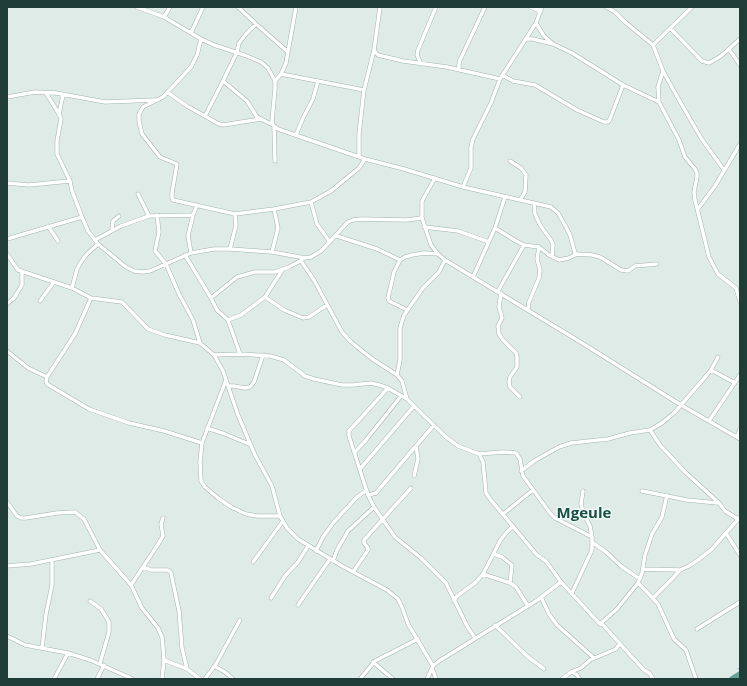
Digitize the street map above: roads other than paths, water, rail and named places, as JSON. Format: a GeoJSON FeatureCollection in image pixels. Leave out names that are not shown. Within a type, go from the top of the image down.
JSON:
{"type":"FeatureCollection","features":[{"type":"Feature","properties":{"kind":"main road"},"geometry":{"type":"LineString","coordinates":[[732,679],[740,674]]}},
{"type":"Feature","properties":{"kind":"street"},"geometry":{"type":"LineString","coordinates":[[137,7],[144,8],[164,17],[214,45],[237,52],[261,62],[268,68],[275,81],[272,116],[275,161]]}},
{"type":"Feature","properties":{"kind":"street"},"geometry":{"type":"LineString","coordinates":[[164,17],[170,7]]}},
{"type":"Feature","properties":{"kind":"street"},"geometry":{"type":"LineString","coordinates":[[192,33],[203,7]]}},
{"type":"Feature","properties":{"kind":"street"},"geometry":{"type":"LineString","coordinates":[[238,7],[288,52]]}},
{"type":"Feature","properties":{"kind":"street"},"geometry":{"type":"LineString","coordinates":[[275,81],[284,69],[296,7]]}},
{"type":"Feature","properties":{"kind":"street"},"geometry":{"type":"LineString","coordinates":[[359,158],[359,134],[364,90],[374,50],[380,7]]}},
{"type":"Feature","properties":{"kind":"street"},"geometry":{"type":"LineString","coordinates":[[421,64],[418,50],[436,7]]}},
{"type":"Feature","properties":{"kind":"street"},"geometry":{"type":"LineString","coordinates":[[459,70],[460,60],[485,7]]}},
{"type":"Feature","properties":{"kind":"street"},"geometry":{"type":"LineString","coordinates":[[463,187],[470,168],[473,139],[491,103],[501,77],[536,23],[541,9],[530,7]]}},
{"type":"Feature","properties":{"kind":"street"},"geometry":{"type":"LineString","coordinates":[[606,7],[653,45],[663,71],[701,138],[724,170]]}},
{"type":"Feature","properties":{"kind":"street"},"geometry":{"type":"LineString","coordinates":[[614,12],[617,7]]}},
{"type":"Feature","properties":{"kind":"street"},"geometry":{"type":"LineString","coordinates":[[653,45],[692,7]]}},
{"type":"Feature","properties":{"kind":"street"},"geometry":{"type":"LineString","coordinates":[[536,23],[539,30],[553,44]]}},
{"type":"Feature","properties":{"kind":"street"},"geometry":{"type":"LineString","coordinates":[[205,116],[237,52],[242,38],[256,24]]}},
{"type":"Feature","properties":{"kind":"street"},"geometry":{"type":"LineString","coordinates":[[670,28],[705,62],[709,63],[714,61],[740,39]]}},
{"type":"Feature","properties":{"kind":"street"},"geometry":{"type":"LineString","coordinates":[[201,39],[197,55],[191,67],[163,97],[144,107],[140,111],[139,121],[141,133],[160,157],[177,164],[172,193],[173,200],[235,214],[311,202],[334,189],[359,168],[365,159]]}},
{"type":"Feature","properties":{"kind":"street"},"geometry":{"type":"LineString","coordinates":[[526,39],[553,44],[572,53],[623,85],[659,102]]}},
{"type":"Feature","properties":{"kind":"street"},"geometry":{"type":"LineString","coordinates":[[729,49],[740,65]]}},
{"type":"Feature","properties":{"kind":"street"},"geometry":{"type":"LineString","coordinates":[[374,50],[382,56],[501,77],[535,85],[566,104],[604,122],[608,122],[610,119],[623,85]]}},
{"type":"Feature","properties":{"kind":"street"},"geometry":{"type":"LineString","coordinates":[[372,58],[382,56]]}},
{"type":"Feature","properties":{"kind":"street"},"geometry":{"type":"LineString","coordinates":[[663,71],[658,87],[659,102],[679,140],[685,157],[695,169],[697,177],[694,192],[712,266],[718,274],[736,288],[740,302]]}},
{"type":"Feature","properties":{"kind":"street"},"geometry":{"type":"LineString","coordinates":[[281,74],[364,90]]}},
{"type":"Feature","properties":{"kind":"street"},"geometry":{"type":"LineString","coordinates":[[223,80],[247,101],[261,120],[278,129],[359,158],[404,168],[463,187],[551,207],[555,209],[570,235],[573,250],[577,254]]}},
{"type":"Feature","properties":{"kind":"street"},"geometry":{"type":"LineString","coordinates":[[296,135],[313,99],[318,81]]}},
{"type":"Feature","properties":{"kind":"street"},"geometry":{"type":"LineString","coordinates":[[7,97],[35,92],[105,102],[157,100]]}},
{"type":"Feature","properties":{"kind":"street"},"geometry":{"type":"LineString","coordinates":[[167,92],[215,123],[223,125],[261,120]]}},
{"type":"Feature","properties":{"kind":"street"},"geometry":{"type":"LineString","coordinates":[[46,93],[58,114],[60,124],[57,141],[57,154],[70,181],[72,191],[88,231],[96,242],[126,267],[134,271],[143,272],[150,271],[191,253],[214,249],[272,252],[303,260],[342,332],[351,342],[402,380],[407,400]]}},
{"type":"Feature","properties":{"kind":"street"},"geometry":{"type":"LineString","coordinates":[[58,114],[63,95]]}},
{"type":"Feature","properties":{"kind":"street"},"geometry":{"type":"LineString","coordinates":[[698,209],[740,144]]}},
{"type":"Feature","properties":{"kind":"street"},"geometry":{"type":"LineString","coordinates":[[510,161],[521,168],[526,175],[525,192],[528,202]]}},
{"type":"Feature","properties":{"kind":"street"},"geometry":{"type":"LineString","coordinates":[[435,178],[422,201],[422,218],[431,245],[438,254],[681,405],[738,438],[740,429]]}},
{"type":"Feature","properties":{"kind":"street"},"geometry":{"type":"LineString","coordinates":[[7,183],[29,185],[70,181]]}},
{"type":"Feature","properties":{"kind":"street"},"geometry":{"type":"LineString","coordinates":[[520,200],[525,192]]}},
{"type":"Feature","properties":{"kind":"street"},"geometry":{"type":"LineString","coordinates":[[138,194],[150,216]]}},
{"type":"Feature","properties":{"kind":"street"},"geometry":{"type":"LineString","coordinates":[[473,277],[495,228],[505,197]]}},
{"type":"Feature","properties":{"kind":"street"},"geometry":{"type":"LineString","coordinates":[[311,202],[317,224],[330,242]]}},
{"type":"Feature","properties":{"kind":"street"},"geometry":{"type":"LineString","coordinates":[[534,203],[540,225],[553,245],[552,256]]}},
{"type":"Feature","properties":{"kind":"street"},"geometry":{"type":"LineString","coordinates":[[191,253],[188,238],[193,215],[197,205]]}},
{"type":"Feature","properties":{"kind":"street"},"geometry":{"type":"LineString","coordinates":[[272,252],[278,228],[274,209]]}},
{"type":"Feature","properties":{"kind":"street"},"geometry":{"type":"LineString","coordinates":[[230,249],[236,225],[235,214]]}},
{"type":"Feature","properties":{"kind":"street"},"geometry":{"type":"LineString","coordinates":[[157,215],[159,232],[155,251],[166,264],[179,294],[193,320],[200,343]]}},
{"type":"Feature","properties":{"kind":"street"},"geometry":{"type":"LineString","coordinates":[[72,288],[81,262],[96,242],[112,230],[128,222],[150,216],[193,215]]}},
{"type":"Feature","properties":{"kind":"street"},"geometry":{"type":"LineString","coordinates":[[112,230],[113,221],[119,216]]}},
{"type":"Feature","properties":{"kind":"street"},"geometry":{"type":"LineString","coordinates":[[7,239],[82,217]]}},
{"type":"Feature","properties":{"kind":"street"},"geometry":{"type":"LineString","coordinates":[[211,298],[237,277],[255,272],[275,272],[317,254],[348,222],[353,220],[406,220],[422,218]]}},
{"type":"Feature","properties":{"kind":"street"},"geometry":{"type":"LineString","coordinates":[[48,226],[58,241]]}},
{"type":"Feature","properties":{"kind":"street"},"geometry":{"type":"LineString","coordinates":[[424,227],[458,231],[489,242]]}},
{"type":"Feature","properties":{"kind":"street"},"geometry":{"type":"LineString","coordinates":[[495,228],[524,244],[539,247],[552,256],[563,260],[577,254],[592,255],[600,257],[609,264],[625,271],[636,266],[657,264]]}},
{"type":"Feature","properties":{"kind":"street"},"geometry":{"type":"LineString","coordinates":[[336,236],[377,249],[400,260]]}},
{"type":"Feature","properties":{"kind":"street"},"geometry":{"type":"LineString","coordinates":[[520,397],[510,387],[509,382],[510,377],[517,367],[517,356],[499,334],[498,326],[502,318],[499,307],[499,292],[524,244]]}},
{"type":"Feature","properties":{"kind":"street"},"geometry":{"type":"LineString","coordinates":[[528,309],[540,273],[537,259],[539,247]]}},
{"type":"Feature","properties":{"kind":"street"},"geometry":{"type":"LineString","coordinates":[[407,310],[389,301],[388,298],[394,272],[400,260],[405,257],[424,253],[438,254]]}},
{"type":"Feature","properties":{"kind":"street"},"geometry":{"type":"LineString","coordinates":[[7,254],[13,264],[22,272],[72,288],[91,298],[122,302],[148,329],[165,335],[200,343],[214,355],[229,386],[238,415],[251,445],[272,486],[280,516],[287,528],[308,546],[387,590],[398,599],[408,624],[418,639],[432,667],[436,679]]}},
{"type":"Feature","properties":{"kind":"street"},"geometry":{"type":"LineString","coordinates":[[185,255],[217,310],[228,320],[240,354]]}},
{"type":"Feature","properties":{"kind":"street"},"geometry":{"type":"LineString","coordinates":[[397,375],[400,360],[400,328],[404,315],[423,288],[439,272],[446,260]]}},
{"type":"Feature","properties":{"kind":"street"},"geometry":{"type":"LineString","coordinates":[[228,320],[241,315],[264,297],[283,269]]}},
{"type":"Feature","properties":{"kind":"street"},"geometry":{"type":"LineString","coordinates":[[7,304],[14,298],[22,285],[22,272]]}},
{"type":"Feature","properties":{"kind":"street"},"geometry":{"type":"LineString","coordinates":[[40,301],[54,282]]}},
{"type":"Feature","properties":{"kind":"street"},"geometry":{"type":"LineString","coordinates":[[264,297],[284,310],[304,318],[309,317],[327,305]]}},
{"type":"Feature","properties":{"kind":"street"},"geometry":{"type":"LineString","coordinates":[[91,298],[75,334],[47,377],[46,381],[50,386],[89,409],[129,423],[164,431],[202,443]]}},
{"type":"Feature","properties":{"kind":"street"},"geometry":{"type":"LineString","coordinates":[[7,351],[28,368],[47,377]]}},
{"type":"Feature","properties":{"kind":"street"},"geometry":{"type":"LineString","coordinates":[[214,355],[263,355],[284,360],[305,376],[314,379],[347,385],[371,384],[388,388],[407,400],[458,446],[479,454],[503,452],[516,454],[520,459],[523,476],[550,513],[555,518],[592,540],[622,567],[640,579]]}},
{"type":"Feature","properties":{"kind":"street"},"geometry":{"type":"LineString","coordinates":[[229,386],[248,388],[252,384],[263,355]]}},
{"type":"Feature","properties":{"kind":"street"},"geometry":{"type":"LineString","coordinates":[[522,471],[548,452],[570,443],[608,439],[630,432],[650,430],[662,423],[674,413],[711,370],[718,356]]}},
{"type":"Feature","properties":{"kind":"street"},"geometry":{"type":"LineString","coordinates":[[711,370],[734,383]]}},
{"type":"Feature","properties":{"kind":"street"},"geometry":{"type":"LineString","coordinates":[[709,420],[740,375]]}},
{"type":"Feature","properties":{"kind":"street"},"geometry":{"type":"LineString","coordinates":[[226,379],[202,443],[200,475],[205,487],[231,507],[246,514],[257,516],[280,516]]}},
{"type":"Feature","properties":{"kind":"street"},"geometry":{"type":"LineString","coordinates":[[388,388],[349,432],[354,452],[374,507],[394,536],[421,558],[446,583],[454,601],[475,638]]}},
{"type":"Feature","properties":{"kind":"street"},"geometry":{"type":"LineString","coordinates":[[354,452],[366,440],[401,396]]}},
{"type":"Feature","properties":{"kind":"street"},"geometry":{"type":"LineString","coordinates":[[360,469],[414,406]]}},
{"type":"Feature","properties":{"kind":"street"},"geometry":{"type":"LineString","coordinates":[[316,551],[323,537],[333,523],[357,497],[368,492],[374,494],[378,491],[434,425]]}},
{"type":"Feature","properties":{"kind":"street"},"geometry":{"type":"LineString","coordinates":[[207,428],[251,445]]}},
{"type":"Feature","properties":{"kind":"street"},"geometry":{"type":"LineString","coordinates":[[650,430],[660,445],[685,472],[719,503],[725,511],[739,518],[712,549],[698,560],[680,570],[653,598]]}},
{"type":"Feature","properties":{"kind":"street"},"geometry":{"type":"LineString","coordinates":[[414,476],[418,459],[415,447]]}},
{"type":"Feature","properties":{"kind":"street"},"geometry":{"type":"LineString","coordinates":[[479,454],[483,462],[486,493],[537,555],[546,561],[561,582],[653,679]]}},
{"type":"Feature","properties":{"kind":"street"},"geometry":{"type":"LineString","coordinates":[[353,572],[368,550],[364,540],[411,488]]}},
{"type":"Feature","properties":{"kind":"street"},"geometry":{"type":"LineString","coordinates":[[504,514],[533,490]]}},
{"type":"Feature","properties":{"kind":"street"},"geometry":{"type":"LineString","coordinates":[[572,593],[592,550],[590,526],[581,504],[583,491]]}},
{"type":"Feature","properties":{"kind":"street"},"geometry":{"type":"LineString","coordinates":[[642,491],[687,500],[719,503]]}},
{"type":"Feature","properties":{"kind":"street"},"geometry":{"type":"LineString","coordinates":[[600,624],[616,609],[638,583],[652,534],[662,518],[667,495]]}},
{"type":"Feature","properties":{"kind":"street"},"geometry":{"type":"LineString","coordinates":[[7,502],[17,516],[21,518],[57,513],[75,512],[79,514],[87,524],[100,550],[131,585],[142,608],[158,628],[162,637],[164,660],[162,679]]}},
{"type":"Feature","properties":{"kind":"street"},"geometry":{"type":"LineString","coordinates":[[298,605],[332,560],[348,531],[374,507]]}},
{"type":"Feature","properties":{"kind":"street"},"geometry":{"type":"LineString","coordinates":[[131,585],[158,546],[163,536],[161,524],[163,518]]}},
{"type":"Feature","properties":{"kind":"street"},"geometry":{"type":"LineString","coordinates":[[252,562],[283,521]]}},
{"type":"Feature","properties":{"kind":"street"},"geometry":{"type":"LineString","coordinates":[[454,601],[457,596],[475,583],[484,574],[505,534],[513,526]]}},
{"type":"Feature","properties":{"kind":"street"},"geometry":{"type":"LineString","coordinates":[[726,533],[740,555]]}},
{"type":"Feature","properties":{"kind":"street"},"geometry":{"type":"LineString","coordinates":[[271,598],[285,576],[298,562],[308,546]]}},
{"type":"Feature","properties":{"kind":"street"},"geometry":{"type":"LineString","coordinates":[[7,566],[31,564],[100,550]]}},
{"type":"Feature","properties":{"kind":"street"},"geometry":{"type":"LineString","coordinates":[[494,554],[512,564],[510,583]]}},
{"type":"Feature","properties":{"kind":"street"},"geometry":{"type":"LineString","coordinates":[[42,648],[46,614],[52,585],[52,560]]}},
{"type":"Feature","properties":{"kind":"street"},"geometry":{"type":"LineString","coordinates":[[143,567],[151,570],[168,570],[171,573],[179,611],[182,648],[187,669]]}},
{"type":"Feature","properties":{"kind":"street"},"geometry":{"type":"LineString","coordinates":[[643,569],[680,570]]}},
{"type":"Feature","properties":{"kind":"street"},"geometry":{"type":"LineString","coordinates":[[484,574],[510,583],[516,588],[528,606]]}},
{"type":"Feature","properties":{"kind":"street"},"geometry":{"type":"LineString","coordinates":[[427,679],[432,667],[439,661],[528,606],[561,582]]}},
{"type":"Feature","properties":{"kind":"street"},"geometry":{"type":"LineString","coordinates":[[638,583],[658,604],[674,639],[686,650],[696,679]]}},
{"type":"Feature","properties":{"kind":"street"},"geometry":{"type":"LineString","coordinates":[[541,597],[549,614],[557,625],[594,658]]}},
{"type":"Feature","properties":{"kind":"street"},"geometry":{"type":"LineString","coordinates":[[90,601],[101,609],[109,622],[109,632],[97,679]]}},
{"type":"Feature","properties":{"kind":"street"},"geometry":{"type":"LineString","coordinates":[[697,629],[740,602]]}},
{"type":"Feature","properties":{"kind":"street"},"geometry":{"type":"LineString","coordinates":[[205,679],[240,620]]}},
{"type":"Feature","properties":{"kind":"street"},"geometry":{"type":"LineString","coordinates":[[495,625],[527,656],[544,669]]}},
{"type":"Feature","properties":{"kind":"street"},"geometry":{"type":"LineString","coordinates":[[7,636],[25,645],[68,653],[102,664],[133,679]]}},
{"type":"Feature","properties":{"kind":"street"},"geometry":{"type":"LineString","coordinates":[[360,679],[373,662],[418,639]]}},
{"type":"Feature","properties":{"kind":"street"},"geometry":{"type":"LineString","coordinates":[[562,679],[571,672],[581,668],[590,660],[616,649],[620,643]]}},
{"type":"Feature","properties":{"kind":"street"},"geometry":{"type":"LineString","coordinates":[[54,679],[68,653]]}},
{"type":"Feature","properties":{"kind":"street"},"geometry":{"type":"LineString","coordinates":[[164,660],[187,669],[200,679]]}},
{"type":"Feature","properties":{"kind":"street"},"geometry":{"type":"LineString","coordinates":[[373,662],[393,679]]}},
{"type":"Feature","properties":{"kind":"street"},"geometry":{"type":"LineString","coordinates":[[214,666],[225,672],[232,679]]}},
{"type":"Feature","properties":{"kind":"street"},"geometry":{"type":"LineString","coordinates":[[571,672],[576,674],[580,679]]}},
{"type":"Feature","properties":{"kind":"district","name":"Mgeule"},"geometry":{"type":"Point","coordinates":[584,514]}}]}
